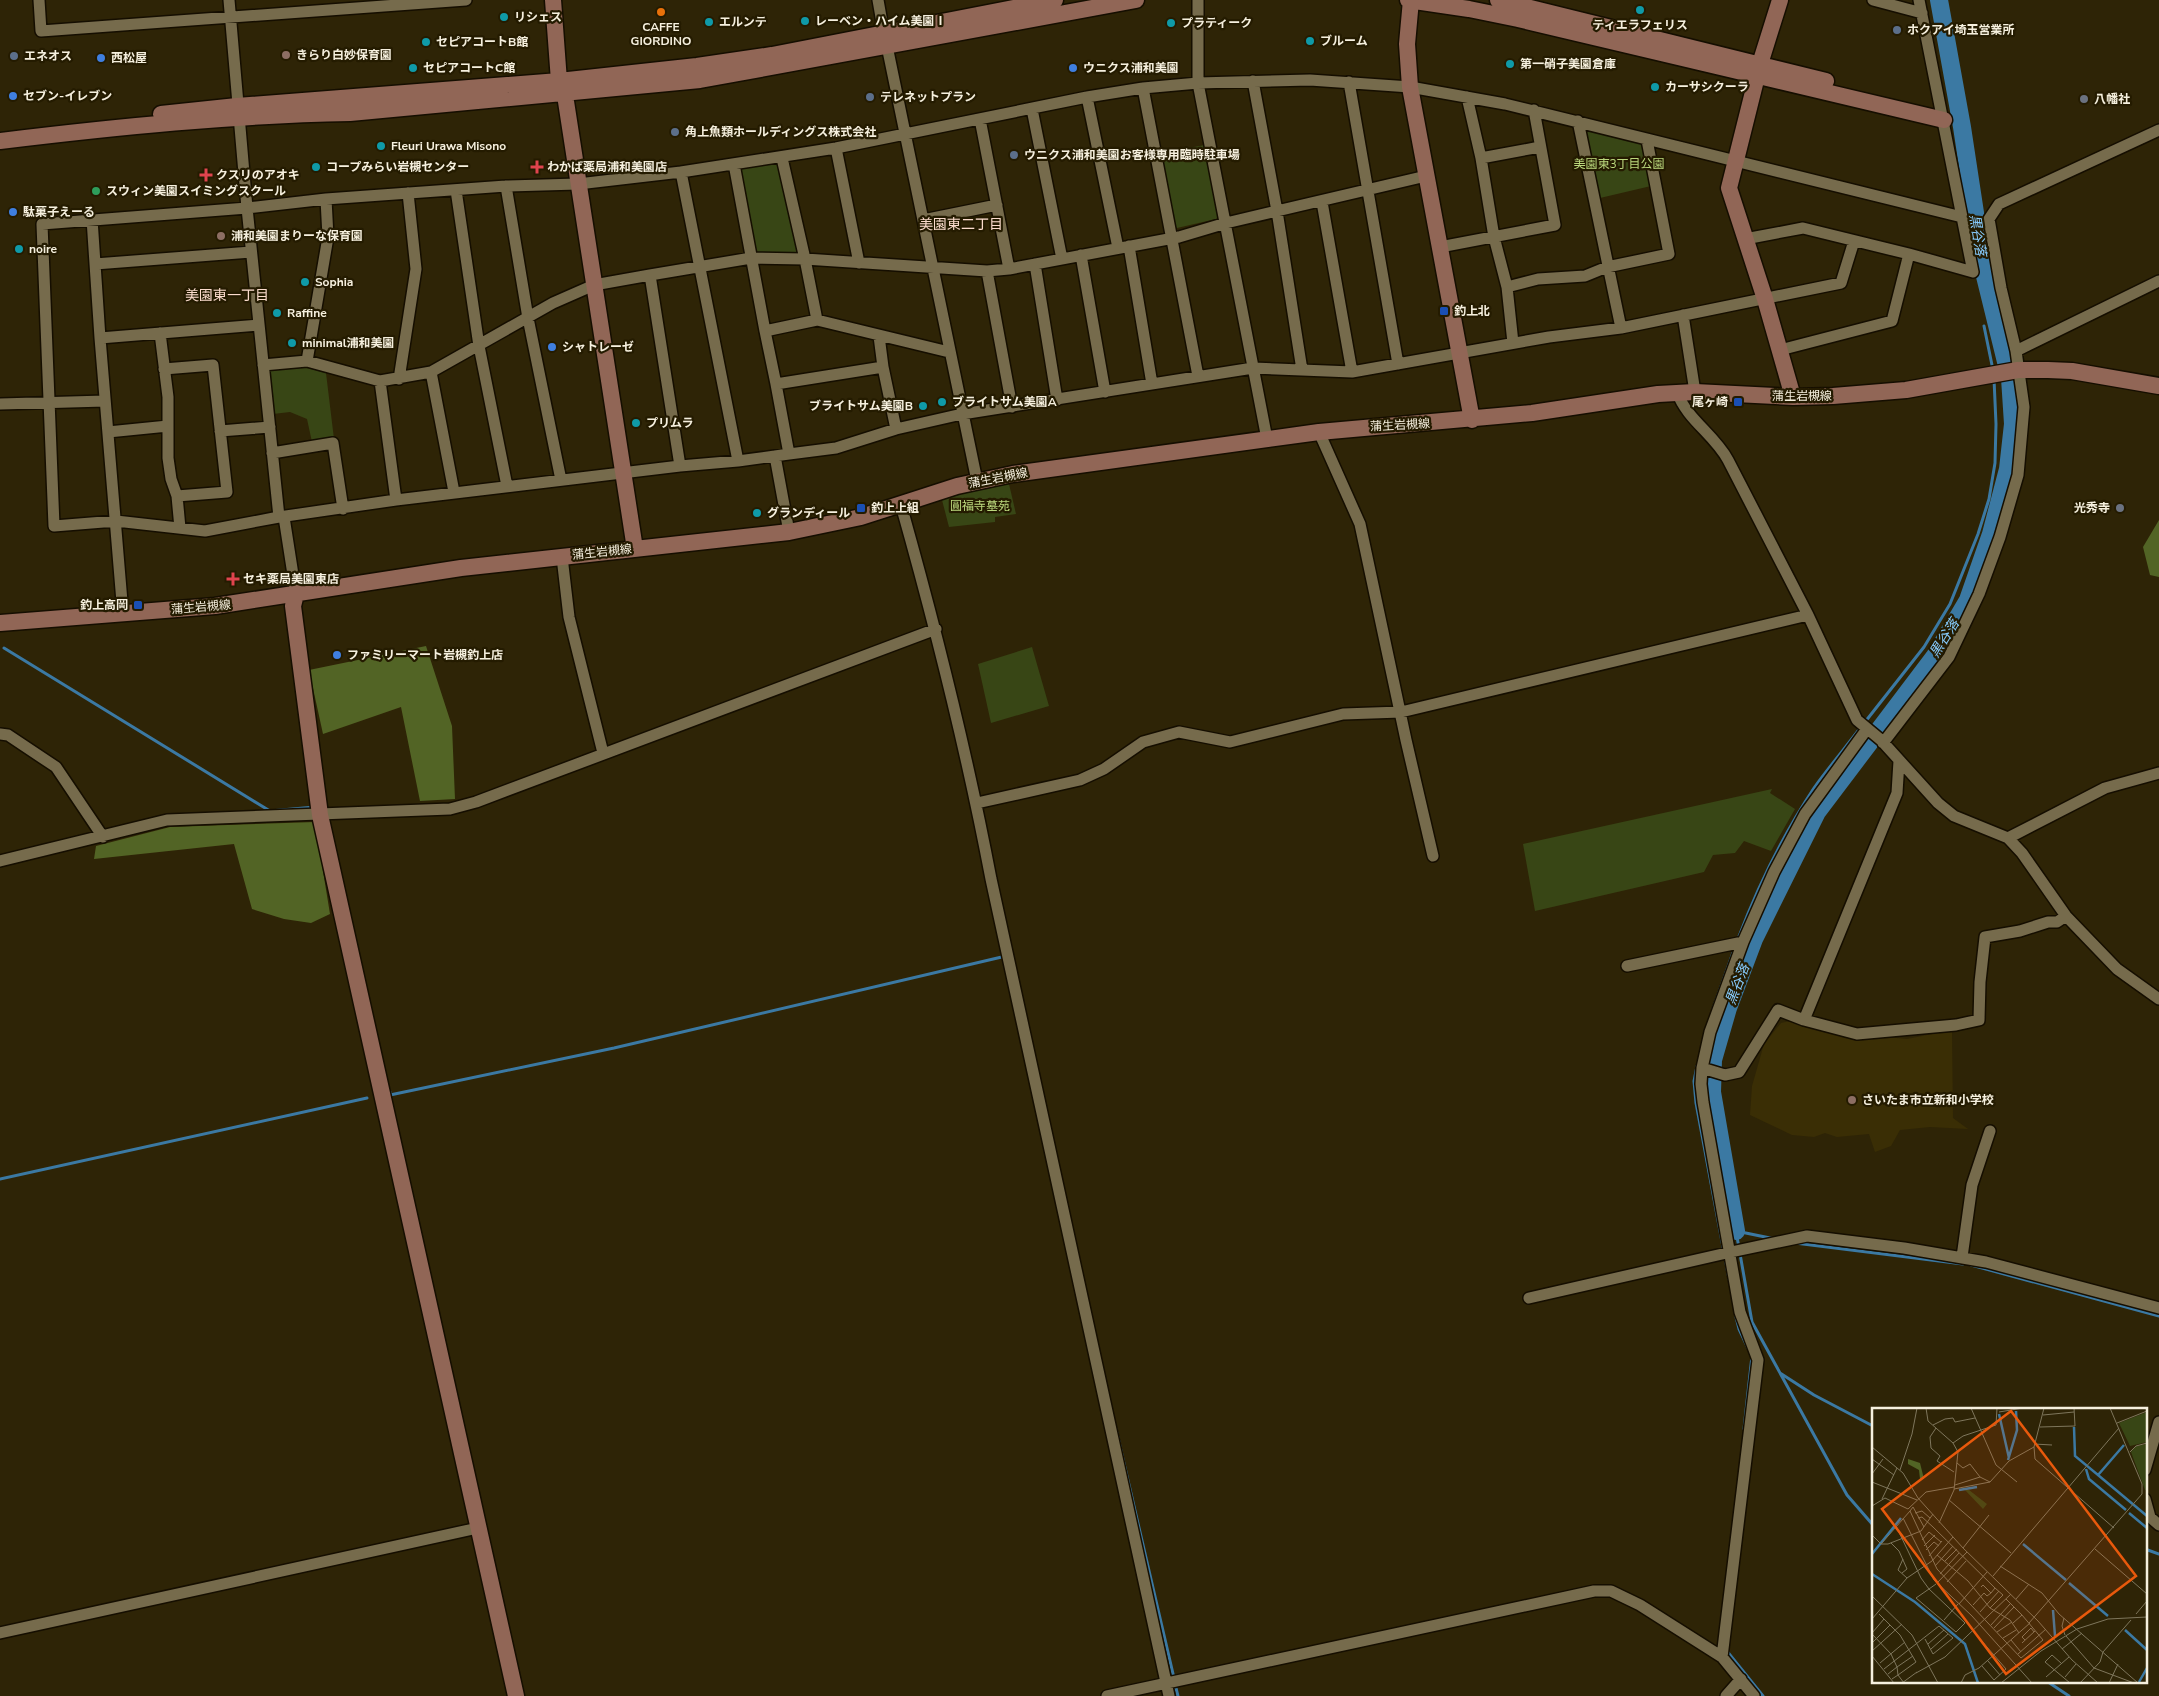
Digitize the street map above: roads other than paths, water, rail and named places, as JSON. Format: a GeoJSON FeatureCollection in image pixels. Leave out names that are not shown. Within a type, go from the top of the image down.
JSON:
{"type":"FeatureCollection","features":[{"type":"Feature","properties":{"kind":"street"},"geometry":{"type":"LineString","coordinates":[[39,0],[41,31],[466,0]]}},
{"type":"Feature","properties":{"kind":"street"},"geometry":{"type":"LineString","coordinates":[[229,0],[246,208],[272,453],[296,594],[293,606],[320,815],[516,1696]]}},
{"type":"Feature","properties":{"kind":"street"},"geometry":{"type":"LineString","coordinates":[[553,0],[578,184],[636,549]]}},
{"type":"Feature","properties":{"kind":"street"},"geometry":{"type":"LineString","coordinates":[[564,0],[565,85]]}},
{"type":"Feature","properties":{"kind":"street"},"geometry":{"type":"LineString","coordinates":[[878,0],[977,481]]}},
{"type":"Feature","properties":{"kind":"street"},"geometry":{"type":"LineString","coordinates":[[0,136],[81,122],[238,112],[350,113],[565,85],[700,80],[885,40],[1055,0]]}},
{"type":"Feature","properties":{"kind":"street"},"geometry":{"type":"LineString","coordinates":[[885,40],[1136,0]]}},
{"type":"Feature","properties":{"kind":"street"},"geometry":{"type":"LineString","coordinates":[[1198,0],[1198,83],[1267,439]]}},
{"type":"Feature","properties":{"kind":"street"},"geometry":{"type":"LineString","coordinates":[[1472,420],[1410,87],[1407,44],[1410,0],[1469,8],[1759,70]]}},
{"type":"Feature","properties":{"kind":"street"},"geometry":{"type":"LineString","coordinates":[[1498,0],[1759,70],[1942,115]]}},
{"type":"Feature","properties":{"kind":"street"},"geometry":{"type":"LineString","coordinates":[[1780,0],[1759,70],[1729,188],[1793,397]]}},
{"type":"Feature","properties":{"kind":"street"},"geometry":{"type":"LineString","coordinates":[[1873,0],[1922,13]]}},
{"type":"Feature","properties":{"kind":"street"},"geometry":{"type":"LineString","coordinates":[[1745,239],[1803,228],[1973,272],[1919,0]]}},
{"type":"Feature","properties":{"kind":"street"},"geometry":{"type":"LineString","coordinates":[[1854,240],[1841,283],[1621,328],[1513,343],[1352,372],[1253,368],[962,414],[896,430],[836,448],[738,461],[623,472],[454,492],[282,517],[205,531],[116,521],[54,526],[42,224],[246,208],[326,199],[506,186],[578,184],[782,158],[1087,97],[1143,88],[1198,83],[1310,80],[1410,87],[1467,96],[1534,110],[1735,162],[1962,217]]}},
{"type":"Feature","properties":{"kind":"street"},"geometry":{"type":"LineString","coordinates":[[1253,81],[1278,211],[1302,370]]}},
{"type":"Feature","properties":{"kind":"street"},"geometry":{"type":"LineString","coordinates":[[1349,82],[1398,364]]}},
{"type":"Feature","properties":{"kind":"street"},"geometry":{"type":"LineString","coordinates":[[1143,88],[1170,238],[1198,376]]}},
{"type":"Feature","properties":{"kind":"street"},"geometry":{"type":"LineString","coordinates":[[1467,96],[1481,158],[1494,237],[1507,287],[1513,343]]}},
{"type":"Feature","properties":{"kind":"street"},"geometry":{"type":"LineString","coordinates":[[1087,97],[1123,247],[1152,384]]}},
{"type":"Feature","properties":{"kind":"street"},"geometry":{"type":"LineString","coordinates":[[1032,109],[1062,258]]}},
{"type":"Feature","properties":{"kind":"street"},"geometry":{"type":"LineString","coordinates":[[1440,247],[1555,226],[1534,110]]}},
{"type":"Feature","properties":{"kind":"street"},"geometry":{"type":"LineString","coordinates":[[0,141],[238,112]]}},
{"type":"Feature","properties":{"kind":"street"},"geometry":{"type":"LineString","coordinates":[[980,119],[1009,269]]}},
{"type":"Feature","properties":{"kind":"street"},"geometry":{"type":"LineString","coordinates":[[1578,122],[1621,328]]}},
{"type":"Feature","properties":{"kind":"street"},"geometry":{"type":"LineString","coordinates":[[1882,741],[1949,656],[1979,594],[2000,537],[2018,475],[2024,407],[2011,371],[2016,351],[2001,288],[1989,219],[2000,204],[2159,130]]}},
{"type":"Feature","properties":{"kind":"street"},"geometry":{"type":"LineString","coordinates":[[1507,287],[1538,279],[1585,276],[1607,267],[1669,254],[1647,140]]}},
{"type":"Feature","properties":{"kind":"street"},"geometry":{"type":"LineString","coordinates":[[1481,158],[1540,147]]}},
{"type":"Feature","properties":{"kind":"street"},"geometry":{"type":"LineString","coordinates":[[836,148],[859,263]]}},
{"type":"Feature","properties":{"kind":"street"},"geometry":{"type":"LineString","coordinates":[[782,158],[817,320]]}},
{"type":"Feature","properties":{"kind":"street"},"geometry":{"type":"LineString","coordinates":[[734,164],[750,258],[789,454]]}},
{"type":"Feature","properties":{"kind":"street"},"geometry":{"type":"LineString","coordinates":[[681,172],[738,461]]}},
{"type":"Feature","properties":{"kind":"street"},"geometry":{"type":"LineString","coordinates":[[263,365],[307,361],[380,381],[399,378],[431,372],[553,303],[594,285],[750,258],[805,259],[987,271],[1009,269],[1170,238],[1426,176]]}},
{"type":"Feature","properties":{"kind":"street"},"geometry":{"type":"LineString","coordinates":[[506,186],[528,318],[561,480]]}},
{"type":"Feature","properties":{"kind":"street"},"geometry":{"type":"LineString","coordinates":[[456,190],[479,346],[507,486]]}},
{"type":"Feature","properties":{"kind":"street"},"geometry":{"type":"LineString","coordinates":[[399,378],[416,269],[408,193]]}},
{"type":"Feature","properties":{"kind":"street"},"geometry":{"type":"LineString","coordinates":[[307,361],[328,237],[326,199]]}},
{"type":"Feature","properties":{"kind":"street"},"geometry":{"type":"LineString","coordinates":[[1322,202],[1352,372]]}},
{"type":"Feature","properties":{"kind":"street"},"geometry":{"type":"LineString","coordinates":[[923,220],[997,205]]}},
{"type":"Feature","properties":{"kind":"street"},"geometry":{"type":"LineString","coordinates":[[92,219],[123,614]]}},
{"type":"Feature","properties":{"kind":"street"},"geometry":{"type":"LineString","coordinates":[[95,264],[251,252]]}},
{"type":"Feature","properties":{"kind":"street"},"geometry":{"type":"LineString","coordinates":[[1780,350],[1892,321],[1909,254]]}},
{"type":"Feature","properties":{"kind":"street"},"geometry":{"type":"LineString","coordinates":[[1081,255],[1105,392]]}},
{"type":"Feature","properties":{"kind":"street"},"geometry":{"type":"LineString","coordinates":[[1035,264],[1057,400]]}},
{"type":"Feature","properties":{"kind":"street"},"geometry":{"type":"LineString","coordinates":[[987,271],[1012,407]]}},
{"type":"Feature","properties":{"kind":"street"},"geometry":{"type":"LineString","coordinates":[[650,275],[661,355],[680,466]]}},
{"type":"Feature","properties":{"kind":"street"},"geometry":{"type":"LineString","coordinates":[[2016,351],[2159,281]]}},
{"type":"Feature","properties":{"kind":"street"},"geometry":{"type":"LineString","coordinates":[[1683,315],[1695,392]]}},
{"type":"Feature","properties":{"kind":"street"},"geometry":{"type":"LineString","coordinates":[[765,331],[817,320],[949,352]]}},
{"type":"Feature","properties":{"kind":"street"},"geometry":{"type":"LineString","coordinates":[[100,338],[259,325]]}},
{"type":"Feature","properties":{"kind":"street"},"geometry":{"type":"LineString","coordinates":[[160,333],[168,397],[168,458],[171,479],[177,496],[180,528]]}},
{"type":"Feature","properties":{"kind":"street"},"geometry":{"type":"LineString","coordinates":[[879,336],[883,367],[896,430]]}},
{"type":"Feature","properties":{"kind":"street"},"geometry":{"type":"LineString","coordinates":[[164,369],[213,365],[227,492],[177,496]]}},
{"type":"Feature","properties":{"kind":"street"},"geometry":{"type":"LineString","coordinates":[[776,384],[883,367]]}},
{"type":"Feature","properties":{"kind":"street","name":"蒲生岩槻線"},"geometry":{"type":"LineString","coordinates":[[0,623],[215,606],[399,577],[789,532],[828,525],[902,505],[977,481],[1013,474],[1319,432],[1472,420],[1677,392],[1793,397],[1833,396],[1898,390],[2011,371],[2072,371],[2159,386]]}},
{"type":"Feature","properties":{"kind":"street"},"geometry":{"type":"LineString","coordinates":[[431,372],[454,492]]}},
{"type":"Feature","properties":{"kind":"street"},"geometry":{"type":"LineString","coordinates":[[380,381],[396,500]]}},
{"type":"Feature","properties":{"kind":"street"},"geometry":{"type":"LineString","coordinates":[[1677,392],[1682,405],[1690,416],[1717,442],[1724,452],[1808,615],[1857,720],[1882,741],[1938,803],[1954,816],[2008,838],[2022,853],[2066,916],[2117,969],[2159,999]]}},
{"type":"Feature","properties":{"kind":"street"},"geometry":{"type":"LineString","coordinates":[[0,404],[106,401]]}},
{"type":"Feature","properties":{"kind":"street"},"geometry":{"type":"LineString","coordinates":[[108,432],[168,426]]}},
{"type":"Feature","properties":{"kind":"street"},"geometry":{"type":"LineString","coordinates":[[220,431],[270,427]]}},
{"type":"Feature","properties":{"kind":"street"},"geometry":{"type":"LineString","coordinates":[[1319,432],[1360,524],[1434,856]]}},
{"type":"Feature","properties":{"kind":"street"},"geometry":{"type":"LineString","coordinates":[[272,453],[333,443],[342,509]]}},
{"type":"Feature","properties":{"kind":"street"},"geometry":{"type":"LineString","coordinates":[[775,456],[789,532]]}},
{"type":"Feature","properties":{"kind":"street"},"geometry":{"type":"LineString","coordinates":[[902,505],[936,629],[977,803],[991,879],[1169,1696]]}},
{"type":"Feature","properties":{"kind":"street"},"geometry":{"type":"LineString","coordinates":[[562,557],[569,617],[603,753]]}},
{"type":"Feature","properties":{"kind":"street"},"geometry":{"type":"LineString","coordinates":[[977,803],[1080,780],[1104,768],[1143,742],[1179,732],[1230,742],[1342,714],[1401,712],[1808,615]]}},
{"type":"Feature","properties":{"kind":"street"},"geometry":{"type":"LineString","coordinates":[[0,861],[167,820],[450,809],[476,802],[936,629]]}},
{"type":"Feature","properties":{"kind":"street"},"geometry":{"type":"LineString","coordinates":[[1722,1657],[1758,1360],[1740,1312],[1731,1252],[1703,1102],[1702,1068],[1710,1032],[1743,942],[1774,872],[1805,814],[1869,730]]}},
{"type":"Feature","properties":{"kind":"street"},"geometry":{"type":"LineString","coordinates":[[0,734],[8,735],[56,767],[103,837]]}},
{"type":"Feature","properties":{"kind":"street"},"geometry":{"type":"LineString","coordinates":[[1804,1020],[1897,793],[1899,761]]}},
{"type":"Feature","properties":{"kind":"street"},"geometry":{"type":"LineString","coordinates":[[2008,838],[2105,788],[2159,773]]}},
{"type":"Feature","properties":{"kind":"street"},"geometry":{"type":"LineString","coordinates":[[1702,1068],[1725,1075],[1739,1072],[1778,1010],[1804,1020],[1858,1034],[1979,1020],[1980,982],[1985,937],[2020,931],[2048,922],[2057,922],[2066,916]]}},
{"type":"Feature","properties":{"kind":"street"},"geometry":{"type":"LineString","coordinates":[[1627,966],[1743,942]]}},
{"type":"Feature","properties":{"kind":"street"},"geometry":{"type":"LineString","coordinates":[[1962,1257],[1972,1185],[1990,1131]]}},
{"type":"Feature","properties":{"kind":"street"},"geometry":{"type":"LineString","coordinates":[[1529,1298],[1807,1236],[1962,1257],[2056,1279],[2159,1308]]}},
{"type":"Feature","properties":{"kind":"street"},"geometry":{"type":"LineString","coordinates":[[2146,1467],[2159,1422]]}},
{"type":"Feature","properties":{"kind":"street"},"geometry":{"type":"LineString","coordinates":[[2146,1502],[2150,1517],[2159,1525]]}},
{"type":"Feature","properties":{"kind":"street"},"geometry":{"type":"LineString","coordinates":[[0,1633],[478,1528]]}},
{"type":"Feature","properties":{"kind":"street"},"geometry":{"type":"LineString","coordinates":[[1107,1696],[1594,1591],[1611,1591],[1640,1605],[1722,1657],[1754,1696]]}},
{"type":"Feature","properties":{"kind":"street"},"geometry":{"type":"LineString","coordinates":[[1726,1696],[1741,1679]]}},
{"type":"Feature","properties":{"kind":"waterway","name":"黒谷落"},"geometry":{"type":"LineString","coordinates":[[1736,1231],[1712,1092],[1713,1060],[1728,1008],[1754,939],[1817,812],[1935,656],[1968,600],[1991,534],[2008,469],[2013,424],[2010,378],[1984,272],[1962,127],[1939,0]]}},
{"type":"Feature","properties":{"kind":"waterway"},"geometry":{"type":"LineString","coordinates":[[1984,326],[1993,370]]}},
{"type":"Feature","properties":{"kind":"waterway"},"geometry":{"type":"LineString","coordinates":[[1865,722],[1924,647],[1950,604],[1978,534],[1989,499],[1995,463],[1994,379]]}},
{"type":"Feature","properties":{"kind":"waterway"},"geometry":{"type":"LineString","coordinates":[[4,648],[270,811],[315,807]]}},
{"type":"Feature","properties":{"kind":"waterway"},"geometry":{"type":"LineString","coordinates":[[1738,939],[1763,880],[1792,824],[1814,788],[1861,727]]}},
{"type":"Feature","properties":{"kind":"waterway"},"geometry":{"type":"LineString","coordinates":[[1713,1009],[1735,947]]}},
{"type":"Feature","properties":{"kind":"waterway"},"geometry":{"type":"LineString","coordinates":[[390,1092],[390,1095],[614,1048],[1006,956]]}},
{"type":"Feature","properties":{"kind":"waterway"},"geometry":{"type":"LineString","coordinates":[[1697,1066],[1694,1081],[1696,1103],[1729,1279]]}},
{"type":"Feature","properties":{"kind":"waterway"},"geometry":{"type":"LineString","coordinates":[[0,1179],[367,1098]]}},
{"type":"Feature","properties":{"kind":"waterway"},"geometry":{"type":"LineString","coordinates":[[1775,1239],[1736,1231],[1752,1322],[1847,1495],[1872,1524]]}},
{"type":"Feature","properties":{"kind":"waterway"},"geometry":{"type":"LineString","coordinates":[[1795,1243],[1963,1264]]}},
{"type":"Feature","properties":{"kind":"waterway"},"geometry":{"type":"LineString","coordinates":[[1971,1265],[2159,1316]]}},
{"type":"Feature","properties":{"kind":"waterway"},"geometry":{"type":"LineString","coordinates":[[1736,1317],[1739,1329],[1748,1348]]}},
{"type":"Feature","properties":{"kind":"waterway"},"geometry":{"type":"LineString","coordinates":[[1744,1429],[1752,1356]]}},
{"type":"Feature","properties":{"kind":"waterway"},"geometry":{"type":"LineString","coordinates":[[1780,1373],[1814,1395],[1872,1425]]}},
{"type":"Feature","properties":{"kind":"waterway"},"geometry":{"type":"LineString","coordinates":[[1116,1429],[1174,1678]]}},
{"type":"Feature","properties":{"kind":"waterway"},"geometry":{"type":"LineString","coordinates":[[2146,1549],[2159,1554]]}},
{"type":"Feature","properties":{"kind":"waterway"},"geometry":{"type":"LineString","coordinates":[[1726,1650],[1763,1696]]}},
{"type":"Feature","properties":{"kind":"waterway"},"geometry":{"type":"LineString","coordinates":[[1175,1684],[1178,1696]]}},
{"type":"Feature","properties":{"kind":"waterway"},"geometry":{"type":"LineString","coordinates":[[2051,1684],[2069,1696]]}},
{"type":"Feature","properties":{"kind":"place","name":"ティエラフェリス"},"geometry":{"type":"Point","coordinates":[1640,10]}},
{"type":"Feature","properties":{"kind":"place","name":"CAFFE GIORDINO"},"geometry":{"type":"Point","coordinates":[661,12]}},
{"type":"Feature","properties":{"kind":"place","name":"リシェス"},"geometry":{"type":"Point","coordinates":[504,17]}},
{"type":"Feature","properties":{"kind":"place","name":"レーベン・ハイム美園Ⅰ"},"geometry":{"type":"Point","coordinates":[805,21]}},
{"type":"Feature","properties":{"kind":"place","name":"エルンテ"},"geometry":{"type":"Point","coordinates":[709,22]}},
{"type":"Feature","properties":{"kind":"place","name":"プラティーク"},"geometry":{"type":"Point","coordinates":[1171,23]}},
{"type":"Feature","properties":{"kind":"place","name":"ホクアイ埼玉営業所"},"geometry":{"type":"Point","coordinates":[1897,30]}},
{"type":"Feature","properties":{"kind":"place","name":"ブルーム"},"geometry":{"type":"Point","coordinates":[1310,41]}},
{"type":"Feature","properties":{"kind":"place","name":"セピアコートB館"},"geometry":{"type":"Point","coordinates":[426,42]}},
{"type":"Feature","properties":{"kind":"place","name":"きらり白妙保育園"},"geometry":{"type":"Point","coordinates":[286,55]}},
{"type":"Feature","properties":{"kind":"place","name":"エネオス"},"geometry":{"type":"Point","coordinates":[14,56]}},
{"type":"Feature","properties":{"kind":"place","name":"西松屋"},"geometry":{"type":"Point","coordinates":[101,58]}},
{"type":"Feature","properties":{"kind":"place","name":"第一硝子美園倉庫"},"geometry":{"type":"Point","coordinates":[1510,64]}},
{"type":"Feature","properties":{"kind":"place","name":"セピアコートC館"},"geometry":{"type":"Point","coordinates":[413,68]}},
{"type":"Feature","properties":{"kind":"place","name":"ウニクス浦和美園"},"geometry":{"type":"Point","coordinates":[1073,68]}},
{"type":"Feature","properties":{"kind":"place","name":"カーサシクーラ"},"geometry":{"type":"Point","coordinates":[1655,87]}},
{"type":"Feature","properties":{"kind":"place","name":"セブン-イレブン"},"geometry":{"type":"Point","coordinates":[13,96]}},
{"type":"Feature","properties":{"kind":"place","name":"テレネットプラン"},"geometry":{"type":"Point","coordinates":[870,97]}},
{"type":"Feature","properties":{"kind":"place","name":"八幡社"},"geometry":{"type":"Point","coordinates":[2084,99]}},
{"type":"Feature","properties":{"kind":"place","name":"角上魚類ホールディングス株式会社"},"geometry":{"type":"Point","coordinates":[675,132]}},
{"type":"Feature","properties":{"kind":"place","name":"Fleuri Urawa Misono"},"geometry":{"type":"Point","coordinates":[381,146]}},
{"type":"Feature","properties":{"kind":"place","name":"ウニクス浦和美園お客様専用臨時駐車場"},"geometry":{"type":"Point","coordinates":[1014,155]}},
{"type":"Feature","properties":{"kind":"place","name":"コープみらい岩槻センター"},"geometry":{"type":"Point","coordinates":[316,167]}},
{"type":"Feature","properties":{"kind":"place","name":"わかば薬局浦和美園店"},"geometry":{"type":"Point","coordinates":[537,167]}},
{"type":"Feature","properties":{"kind":"place","name":"クスリのアオキ"},"geometry":{"type":"Point","coordinates":[206,175]}},
{"type":"Feature","properties":{"kind":"place","name":"スウィン美園スイミングスクール"},"geometry":{"type":"Point","coordinates":[96,191]}},
{"type":"Feature","properties":{"kind":"place","name":"駄菓子えーる"},"geometry":{"type":"Point","coordinates":[13,212]}},
{"type":"Feature","properties":{"kind":"place","name":"浦和美園まりーな保育園"},"geometry":{"type":"Point","coordinates":[221,236]}},
{"type":"Feature","properties":{"kind":"place","name":"noire"},"geometry":{"type":"Point","coordinates":[19,249]}},
{"type":"Feature","properties":{"kind":"place","name":"Sophia"},"geometry":{"type":"Point","coordinates":[305,282]}},
{"type":"Feature","properties":{"kind":"place","name":"釣上北"},"geometry":{"type":"Point","coordinates":[1444,311]}},
{"type":"Feature","properties":{"kind":"place","name":"Raffine"},"geometry":{"type":"Point","coordinates":[277,313]}},
{"type":"Feature","properties":{"kind":"place","name":"minimal浦和美園"},"geometry":{"type":"Point","coordinates":[292,343]}},
{"type":"Feature","properties":{"kind":"place","name":"シャトレーゼ"},"geometry":{"type":"Point","coordinates":[552,347]}},
{"type":"Feature","properties":{"kind":"place","name":"ブライトサム美園A"},"geometry":{"type":"Point","coordinates":[942,402]}},
{"type":"Feature","properties":{"kind":"place","name":"尾ヶ崎"},"geometry":{"type":"Point","coordinates":[1738,402]}},
{"type":"Feature","properties":{"kind":"place","name":"ブライトサム美園B"},"geometry":{"type":"Point","coordinates":[923,406]}},
{"type":"Feature","properties":{"kind":"place","name":"プリムラ"},"geometry":{"type":"Point","coordinates":[636,423]}},
{"type":"Feature","properties":{"kind":"place","name":"釣上上組"},"geometry":{"type":"Point","coordinates":[861,508]}},
{"type":"Feature","properties":{"kind":"place","name":"光秀寺"},"geometry":{"type":"Point","coordinates":[2120,508]}},
{"type":"Feature","properties":{"kind":"place","name":"グランディール"},"geometry":{"type":"Point","coordinates":[757,513]}},
{"type":"Feature","properties":{"kind":"place","name":"セキ薬局美園東店"},"geometry":{"type":"Point","coordinates":[233,579]}},
{"type":"Feature","properties":{"kind":"place","name":"釣上高岡"},"geometry":{"type":"Point","coordinates":[138,605]}},
{"type":"Feature","properties":{"kind":"place","name":"ファミリーマート岩槻釣上店"},"geometry":{"type":"Point","coordinates":[337,655]}},
{"type":"Feature","properties":{"kind":"place","name":"さいたま市立新和小学校"},"geometry":{"type":"Point","coordinates":[1852,1100]}},
{"type":"Feature","properties":{"kind":"district","name":"美園東二丁目"},"geometry":{"type":"Point","coordinates":[961,224]}},
{"type":"Feature","properties":{"kind":"district","name":"美園東一丁目"},"geometry":{"type":"Point","coordinates":[227,295]}},
{"type":"Feature","properties":{"kind":"park label","name":"美園東3丁目公園"},"geometry":{"type":"Point","coordinates":[1619,164]}},
{"type":"Feature","properties":{"kind":"park label","name":"圓福寺墓苑"},"geometry":{"type":"Point","coordinates":[980,506]}}]}
